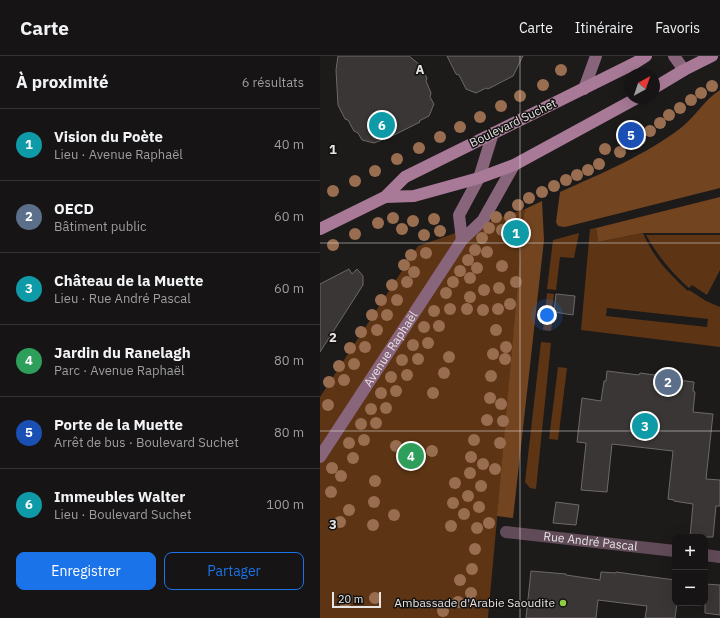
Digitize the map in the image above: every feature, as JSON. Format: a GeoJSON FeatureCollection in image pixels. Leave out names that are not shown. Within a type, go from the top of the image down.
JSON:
{"type":"FeatureCollection","features":[{"type":"Feature","properties":{"kind":"main road","name":"Boulevard Suchet"},"geometry":{"type":"LineString","coordinates":[[320,229],[385,197],[404,178],[584,89],[646,56]]}},
{"type":"Feature","properties":{"kind":"main road"},"geometry":{"type":"LineString","coordinates":[[660,84],[712,56]]}},
{"type":"Feature","properties":{"kind":"main road","name":"Boulevard Suchet"},"geometry":{"type":"LineString","coordinates":[[385,197],[414,196],[478,178],[514,165],[626,104]]}},
{"type":"Feature","properties":{"kind":"street"},"geometry":{"type":"LineString","coordinates":[[584,89],[596,56]]}},
{"type":"Feature","properties":{"kind":"street"},"geometry":{"type":"LineString","coordinates":[[674,56],[684,70]]}},
{"type":"Feature","properties":{"kind":"street"},"geometry":{"type":"LineString","coordinates":[[462,240],[459,215],[478,178],[493,133]]}},
{"type":"Feature","properties":{"kind":"street","name":"Avenue Raphaël"},"geometry":{"type":"LineString","coordinates":[[320,458],[462,240],[484,220],[514,165]]}},
{"type":"Feature","properties":{"kind":"street","name":"Rue André Pascal"},"geometry":{"type":"LineString","coordinates":[[506,532],[672,552]]}},
{"type":"Feature","properties":{"kind":"street"},"geometry":{"type":"LineString","coordinates":[[708,555],[720,557]]}},
{"type":"Feature","properties":{"kind":"shaded area"},"geometry":{"type":"Polygon","coordinates":[[[720,90],[720,188],[565,227],[558,226],[556,222],[560,192],[623,163],[654,146],[682,127],[710,98],[720,90]]]}},
{"type":"Feature","properties":{"kind":"shaded area"},"geometry":{"type":"Polygon","coordinates":[[[720,197],[720,233],[643,233],[598,242],[596,228],[720,197]]]}},
{"type":"Feature","properties":{"kind":"shaded area"},"geometry":{"type":"Polygon","coordinates":[[[542,201],[544,240],[513,518],[497,516],[524,215],[525,209],[542,201]]]}},
{"type":"Feature","properties":{"kind":"shaded area"},"geometry":{"type":"Polygon","coordinates":[[[525,209],[488,618],[320,618],[320,397],[418,246],[525,209]]]}},
{"type":"Feature","properties":{"kind":"shaded area"},"geometry":{"type":"Polygon","coordinates":[[[596,228],[598,242],[643,233],[657,257],[668,272],[681,285],[688,291],[689,290],[706,301],[720,307],[720,347],[581,330],[590,229],[596,228]],[[607,308],[606,316],[707,327],[708,319],[607,308]]]}},
{"type":"Feature","properties":{"kind":"shaded area"},"geometry":{"type":"Polygon","coordinates":[[[579,233],[574,258],[560,257],[556,290],[547,289],[553,240],[579,233]]]}},
{"type":"Feature","properties":{"kind":"shaded area"},"geometry":{"type":"Polygon","coordinates":[[[646,235],[720,235],[720,270],[707,295],[692,285],[689,288],[682,282],[655,250],[646,235]]]}},
{"type":"Feature","properties":{"kind":"shaded area"},"geometry":{"type":"Polygon","coordinates":[[[547,293],[554,294],[552,310],[554,310],[551,331],[543,330],[547,293]]]}},
{"type":"Feature","properties":{"kind":"shaded area"},"geometry":{"type":"Polygon","coordinates":[[[541,342],[551,343],[536,489],[530,488],[525,482],[541,342]]]}},
{"type":"Feature","properties":{"kind":"shaded area"},"geometry":{"type":"Polygon","coordinates":[[[558,367],[567,368],[558,440],[549,439],[558,367]]]}},
{"type":"Feature","properties":{"kind":"building"},"geometry":{"type":"Polygon","coordinates":[[[338,56],[409,56],[420,65],[427,78],[426,81],[431,93],[430,97],[434,104],[429,116],[384,140],[374,143],[362,140],[358,133],[354,131],[348,120],[345,119],[338,105],[336,70],[338,56]]]}},
{"type":"Feature","properties":{"kind":"building"},"geometry":{"type":"Polygon","coordinates":[[[447,56],[523,56],[513,76],[488,89],[486,88],[476,93],[466,89],[447,56]]]}},
{"type":"Feature","properties":{"kind":"building"},"geometry":{"type":"Polygon","coordinates":[[[349,269],[352,274],[357,269],[363,276],[363,285],[320,352],[320,284],[349,269]]]}},
{"type":"Feature","properties":{"kind":"building"},"geometry":{"type":"Polygon","coordinates":[[[556,294],[575,296],[573,315],[554,312],[556,294]]]}},
{"type":"Feature","properties":{"kind":"building"},"geometry":{"type":"Polygon","coordinates":[[[607,371],[639,375],[640,373],[662,376],[662,378],[694,382],[693,391],[695,392],[693,412],[713,414],[706,479],[720,480],[720,506],[716,506],[713,537],[708,537],[708,534],[690,534],[693,504],[668,499],[673,451],[612,444],[607,492],[581,490],[586,443],[577,442],[582,398],[601,401],[604,381],[606,381],[607,371]]]}},
{"type":"Feature","properties":{"kind":"building"},"geometry":{"type":"Polygon","coordinates":[[[556,502],[579,505],[576,525],[553,523],[556,502]]]}},
{"type":"Feature","properties":{"kind":"building"},"geometry":{"type":"Polygon","coordinates":[[[531,571],[566,574],[600,580],[601,572],[616,572],[672,580],[672,606],[677,606],[675,618],[645,618],[647,606],[598,600],[596,618],[526,618],[531,571]]]}},
{"type":"Feature","properties":{"kind":"building"},"geometry":{"type":"Polygon","coordinates":[[[708,584],[720,585],[720,615],[705,613],[705,606],[708,606],[708,584]]]}},
{"type":"Feature","properties":{"kind":"place","name":"Immeubles Walter"},"geometry":{"type":"Point","coordinates":[382,125]}},
{"type":"Feature","properties":{"kind":"place","name":"Porte de la Muette"},"geometry":{"type":"Point","coordinates":[631,135]}},
{"type":"Feature","properties":{"kind":"place","name":"Vision du Poète"},"geometry":{"type":"Point","coordinates":[516,233]}},
{"type":"Feature","properties":{"kind":"place","name":"OECD"},"geometry":{"type":"Point","coordinates":[668,382]}},
{"type":"Feature","properties":{"kind":"place","name":"Château de la Muette"},"geometry":{"type":"Point","coordinates":[645,426]}},
{"type":"Feature","properties":{"kind":"place","name":"Jardin du Ranelagh"},"geometry":{"type":"Point","coordinates":[411,456]}},
{"type":"Feature","properties":{"kind":"place","name":"Ambassade d'Arabie Saoudite"},"geometry":{"type":"Point","coordinates":[563,603]}}]}
